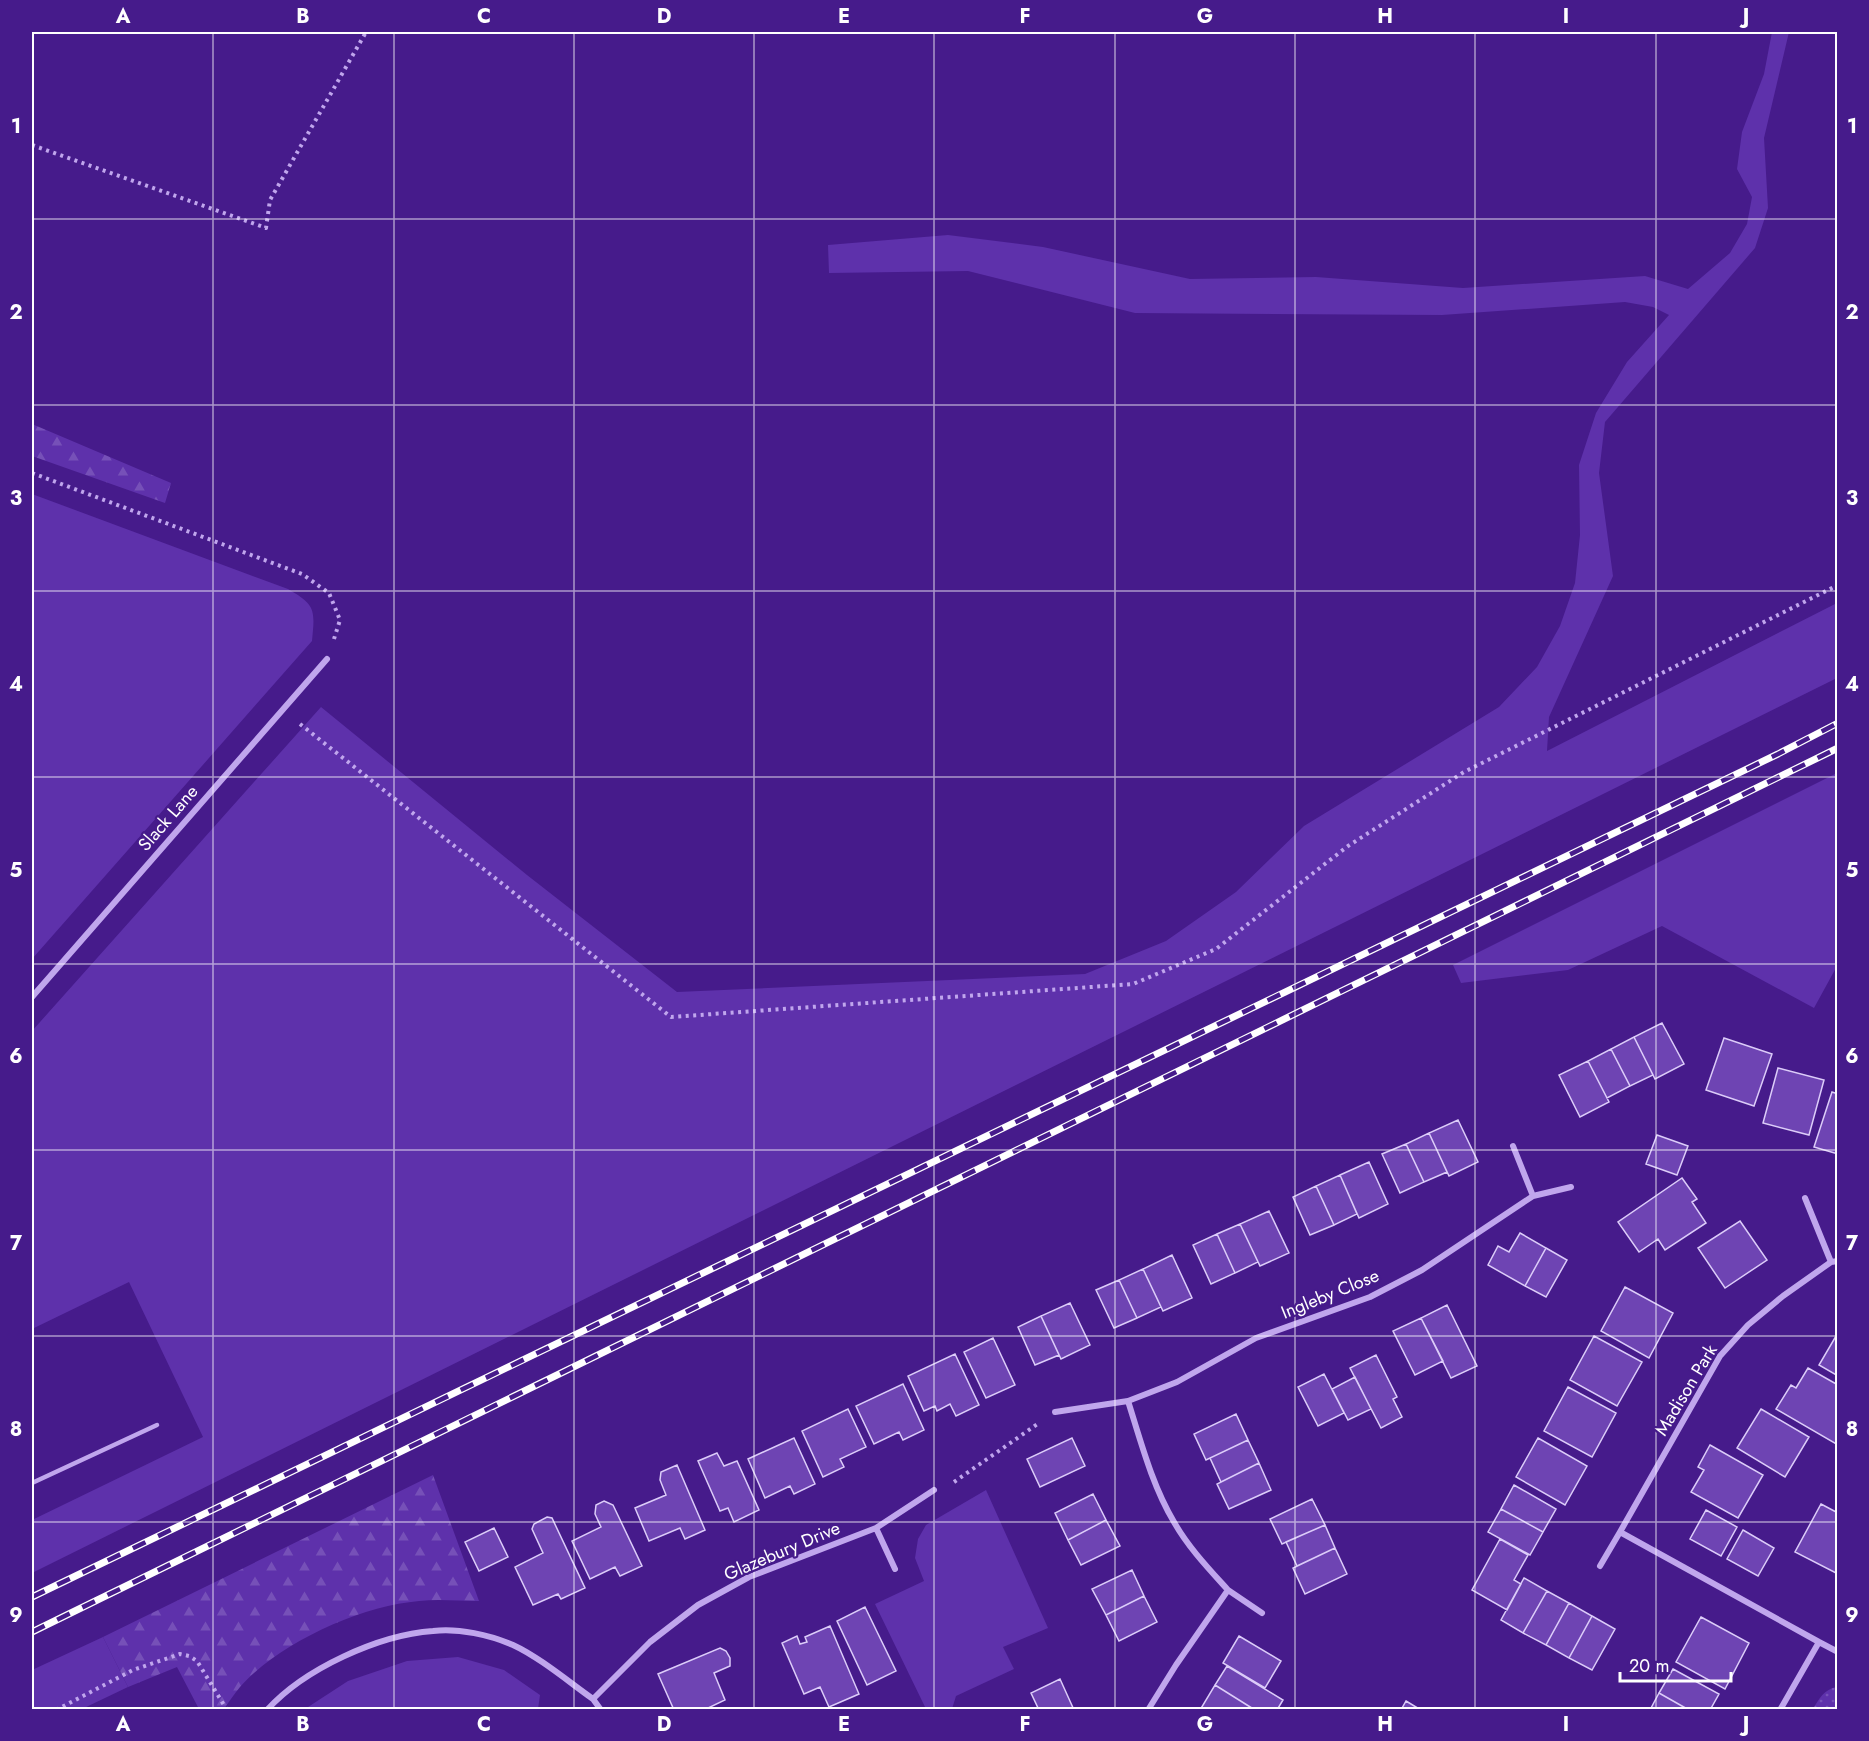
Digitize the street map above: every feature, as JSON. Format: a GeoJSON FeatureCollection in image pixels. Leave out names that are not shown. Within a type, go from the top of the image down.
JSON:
{"type":"FeatureCollection","features":[{"type":"Feature","properties":{"kind":"street","name":"Slack Lane"},"geometry":{"type":"LineString","coordinates":[[32,997],[327,659]]}},
{"type":"Feature","properties":{"kind":"street"},"geometry":{"type":"LineString","coordinates":[[1513,1146],[1533,1196]]}},
{"type":"Feature","properties":{"kind":"street","name":"Ingleby Close"},"geometry":{"type":"LineString","coordinates":[[1055,1412],[1128,1401],[1177,1382],[1256,1338],[1370,1297],[1422,1270],[1533,1196],[1571,1187]]}},
{"type":"Feature","properties":{"kind":"street","name":"Madison Park"},"geometry":{"type":"LineString","coordinates":[[1600,1566],[1720,1356],[1748,1325],[1783,1296],[1834,1262],[1805,1198]]}},
{"type":"Feature","properties":{"kind":"street"},"geometry":{"type":"LineString","coordinates":[[1128,1401],[1152,1477],[1174,1522],[1197,1555],[1228,1590],[1262,1612]]}},
{"type":"Feature","properties":{"kind":"street","name":"Glazebury Drive"},"geometry":{"type":"LineString","coordinates":[[593,1699],[650,1642],[698,1605],[749,1577],[876,1528],[934,1490]]}},
{"type":"Feature","properties":{"kind":"street"},"geometry":{"type":"LineString","coordinates":[[876,1528],[895,1569]]}},
{"type":"Feature","properties":{"kind":"street"},"geometry":{"type":"LineString","coordinates":[[1620,1533],[1838,1652]]}},
{"type":"Feature","properties":{"kind":"street"},"geometry":{"type":"LineString","coordinates":[[1148,1710],[1228,1590]]}},
{"type":"Feature","properties":{"kind":"street"},"geometry":{"type":"LineString","coordinates":[[267,1710],[278,1697],[351,1652],[393,1638],[434,1630],[473,1633],[514,1645],[593,1699],[601,1710]]}},
{"type":"Feature","properties":{"kind":"street"},"geometry":{"type":"LineString","coordinates":[[1780,1710],[1819,1642]]}},
{"type":"Feature","properties":{"kind":"lane"},"geometry":{"type":"LineString","coordinates":[[32,1483],[157,1425]]}},
{"type":"Feature","properties":{"kind":"path"},"geometry":{"type":"LineString","coordinates":[[32,145],[266,228],[270,201],[366,32]]}},
{"type":"Feature","properties":{"kind":"path"},"geometry":{"type":"LineString","coordinates":[[32,473],[302,574],[329,593],[340,620],[327,659]]}},
{"type":"Feature","properties":{"kind":"path"},"geometry":{"type":"LineString","coordinates":[[282,710],[671,1017],[1132,984],[1216,949],[1348,846],[1464,772],[1838,585]]}},
{"type":"Feature","properties":{"kind":"path"},"geometry":{"type":"LineString","coordinates":[[934,1490],[959,1480],[1055,1412]]}},
{"type":"Feature","properties":{"kind":"path"},"geometry":{"type":"LineString","coordinates":[[56,1710],[133,1670],[180,1654],[197,1661],[227,1710]]}},
{"type":"Feature","properties":{"kind":"green space"},"geometry":{"type":"Polygon","coordinates":[[[1772,32],[1789,32],[1764,138],[1768,208],[1755,248],[1605,422],[1599,473],[1613,576],[1549,717],[1547,751],[1837,603],[1837,678],[32,1573],[32,1520],[203,1437],[129,1282],[32,1329],[32,1031],[321,707],[527,875],[677,992],[1085,974],[1166,941],[1236,892],[1304,826],[1499,707],[1537,667],[1560,626],[1575,583],[1580,535],[1579,465],[1596,413],[1627,362],[1669,315],[1653,307],[1625,302],[1442,315],[1135,313],[968,271],[829,273],[828,245],[948,235],[1043,247],[1190,279],[1316,277],[1463,288],[1645,276],[1688,289],[1730,253],[1747,224],[1752,197],[1737,169],[1742,132],[1764,74],[1772,32]]]}},
{"type":"Feature","properties":{"kind":"green space"},"geometry":{"type":"Polygon","coordinates":[[[32,424],[171,483],[165,503],[32,456],[32,424]]]}},
{"type":"Feature","properties":{"kind":"green space"},"geometry":{"type":"Polygon","coordinates":[[[32,494],[288,589],[309,604],[312,609],[313,622],[312,641],[32,959],[32,494]]]}},
{"type":"Feature","properties":{"kind":"green space"},"geometry":{"type":"Polygon","coordinates":[[[1837,773],[1837,966],[1814,1008],[1662,926],[1568,970],[1461,983],[1453,965],[1837,773]]]}},
{"type":"Feature","properties":{"kind":"green space"},"geometry":{"type":"Polygon","coordinates":[[[433,1475],[479,1601],[441,1600],[396,1604],[372,1610],[322,1629],[276,1656],[256,1671],[240,1687],[224,1709],[199,1709],[177,1667],[128,1687],[103,1637],[433,1475]]]}},
{"type":"Feature","properties":{"kind":"green space"},"geometry":{"type":"Polygon","coordinates":[[[986,1490],[1048,1628],[1003,1647],[1014,1669],[956,1696],[952,1709],[926,1709],[875,1604],[924,1581],[915,1558],[918,1539],[926,1525],[986,1490]]]}},
{"type":"Feature","properties":{"kind":"green space"},"geometry":{"type":"Polygon","coordinates":[[[103,1637],[128,1687],[82,1709],[32,1709],[32,1670],[103,1637]]]}},
{"type":"Feature","properties":{"kind":"green space"},"geometry":{"type":"Polygon","coordinates":[[[458,1657],[504,1670],[540,1695],[538,1709],[305,1709],[348,1681],[407,1661],[458,1657]]]}},
{"type":"Feature","properties":{"kind":"green space"},"geometry":{"type":"Polygon","coordinates":[[[1837,1687],[1837,1709],[1813,1709],[1825,1692],[1837,1687]]]}},
{"type":"Feature","properties":{"kind":"building"},"geometry":{"type":"Polygon","coordinates":[[[1662,1023],[1684,1064],[1655,1079],[1634,1037],[1662,1023]]]}},
{"type":"Feature","properties":{"kind":"building"},"geometry":{"type":"Polygon","coordinates":[[[1634,1037],[1653,1075],[1630,1086],[1611,1049],[1634,1037]]]}},
{"type":"Feature","properties":{"kind":"building"},"geometry":{"type":"Polygon","coordinates":[[[1724,1038],[1772,1054],[1754,1106],[1706,1090],[1724,1038]]]}},
{"type":"Feature","properties":{"kind":"building"},"geometry":{"type":"Polygon","coordinates":[[[1611,1049],[1630,1086],[1607,1098],[1588,1061],[1611,1049]]]}},
{"type":"Feature","properties":{"kind":"building"},"geometry":{"type":"Polygon","coordinates":[[[1588,1061],[1609,1102],[1580,1117],[1559,1075],[1588,1061]]]}},
{"type":"Feature","properties":{"kind":"building"},"geometry":{"type":"Polygon","coordinates":[[[1778,1068],[1824,1080],[1809,1135],[1763,1123],[1778,1068]]]}},
{"type":"Feature","properties":{"kind":"building"},"geometry":{"type":"Polygon","coordinates":[[[1832,1092],[1838,1094],[1838,1154],[1814,1147],[1832,1092]]]}},
{"type":"Feature","properties":{"kind":"building"},"geometry":{"type":"Polygon","coordinates":[[[1458,1120],[1478,1162],[1449,1176],[1429,1133],[1458,1120]]]}},
{"type":"Feature","properties":{"kind":"building"},"geometry":{"type":"Polygon","coordinates":[[[1429,1133],[1447,1172],[1424,1182],[1406,1144],[1429,1133]]]}},
{"type":"Feature","properties":{"kind":"building"},"geometry":{"type":"Polygon","coordinates":[[[1657,1135],[1688,1146],[1677,1175],[1646,1164],[1657,1135]]]}},
{"type":"Feature","properties":{"kind":"building"},"geometry":{"type":"Polygon","coordinates":[[[1406,1144],[1424,1182],[1400,1193],[1382,1154],[1406,1144]]]}},
{"type":"Feature","properties":{"kind":"building"},"geometry":{"type":"Polygon","coordinates":[[[1369,1162],[1388,1204],[1359,1218],[1340,1175],[1369,1162]]]}},
{"type":"Feature","properties":{"kind":"building"},"geometry":{"type":"Polygon","coordinates":[[[1340,1175],[1357,1214],[1334,1225],[1316,1186],[1340,1175]]]}},
{"type":"Feature","properties":{"kind":"building"},"geometry":{"type":"Polygon","coordinates":[[[1682,1178],[1697,1199],[1692,1202],[1706,1223],[1665,1250],[1658,1239],[1639,1252],[1618,1222],[1682,1178]]]}},
{"type":"Feature","properties":{"kind":"building"},"geometry":{"type":"Polygon","coordinates":[[[1316,1186],[1334,1225],[1310,1235],[1293,1197],[1316,1186]]]}},
{"type":"Feature","properties":{"kind":"building"},"geometry":{"type":"Polygon","coordinates":[[[1269,1211],[1289,1253],[1260,1266],[1240,1224],[1269,1211]]]}},
{"type":"Feature","properties":{"kind":"building"},"geometry":{"type":"Polygon","coordinates":[[[1740,1221],[1767,1260],[1725,1288],[1698,1248],[1740,1221]]]}},
{"type":"Feature","properties":{"kind":"building"},"geometry":{"type":"Polygon","coordinates":[[[1240,1224],[1258,1262],[1235,1273],[1217,1234],[1240,1224]]]}},
{"type":"Feature","properties":{"kind":"building"},"geometry":{"type":"Polygon","coordinates":[[[1520,1233],[1546,1248],[1525,1286],[1488,1265],[1498,1246],[1509,1252],[1520,1233]]]}},
{"type":"Feature","properties":{"kind":"building"},"geometry":{"type":"Polygon","coordinates":[[[1217,1234],[1235,1273],[1211,1284],[1193,1245],[1217,1234]]]}},
{"type":"Feature","properties":{"kind":"building"},"geometry":{"type":"Polygon","coordinates":[[[1546,1248],[1567,1260],[1546,1297],[1525,1286],[1546,1248]]]}},
{"type":"Feature","properties":{"kind":"building"},"geometry":{"type":"Polygon","coordinates":[[[1172,1255],[1192,1298],[1163,1311],[1143,1269],[1172,1255]]]}},
{"type":"Feature","properties":{"kind":"building"},"geometry":{"type":"Polygon","coordinates":[[[1143,1269],[1161,1307],[1137,1318],[1119,1280],[1143,1269]]]}},
{"type":"Feature","properties":{"kind":"building"},"geometry":{"type":"Polygon","coordinates":[[[1119,1280],[1137,1318],[1114,1328],[1096,1290],[1119,1280]]]}},
{"type":"Feature","properties":{"kind":"building"},"geometry":{"type":"Polygon","coordinates":[[[1625,1287],[1673,1313],[1649,1358],[1601,1331],[1625,1287]]]}},
{"type":"Feature","properties":{"kind":"building"},"geometry":{"type":"Polygon","coordinates":[[[1070,1303],[1090,1345],[1061,1359],[1041,1316],[1070,1303]]]}},
{"type":"Feature","properties":{"kind":"building"},"geometry":{"type":"Polygon","coordinates":[[[1447,1305],[1477,1366],[1451,1378],[1421,1318],[1447,1305]]]}},
{"type":"Feature","properties":{"kind":"building"},"geometry":{"type":"Polygon","coordinates":[[[1041,1316],[1059,1355],[1035,1365],[1018,1327],[1041,1316]]]}},
{"type":"Feature","properties":{"kind":"building"},"geometry":{"type":"Polygon","coordinates":[[[1421,1318],[1443,1361],[1415,1375],[1393,1331],[1421,1318]]]}},
{"type":"Feature","properties":{"kind":"building"},"geometry":{"type":"Polygon","coordinates":[[[1594,1336],[1642,1362],[1617,1406],[1570,1380],[1594,1336]]]}},
{"type":"Feature","properties":{"kind":"building"},"geometry":{"type":"Polygon","coordinates":[[[1836,1336],[1838,1337],[1838,1376],[1819,1365],[1836,1336]]]}},
{"type":"Feature","properties":{"kind":"building"},"geometry":{"type":"Polygon","coordinates":[[[993,1338],[1015,1385],[986,1398],[964,1352],[993,1338]]]}},
{"type":"Feature","properties":{"kind":"building"},"geometry":{"type":"Polygon","coordinates":[[[955,1354],[979,1405],[956,1416],[950,1404],[937,1411],[935,1406],[924,1411],[908,1376],[955,1354]]]}},
{"type":"Feature","properties":{"kind":"building"},"geometry":{"type":"Polygon","coordinates":[[[1376,1355],[1397,1397],[1393,1399],[1402,1417],[1381,1428],[1350,1368],[1376,1355]]]}},
{"type":"Feature","properties":{"kind":"building"},"geometry":{"type":"Polygon","coordinates":[[[1808,1368],[1838,1385],[1838,1445],[1776,1409],[1791,1385],[1796,1388],[1808,1368]]]}},
{"type":"Feature","properties":{"kind":"building"},"geometry":{"type":"Polygon","coordinates":[[[1324,1374],[1344,1413],[1318,1426],[1298,1387],[1324,1374]]]}},
{"type":"Feature","properties":{"kind":"building"},"geometry":{"type":"Polygon","coordinates":[[[1355,1377],[1371,1409],[1348,1420],[1332,1389],[1355,1377]]]}},
{"type":"Feature","properties":{"kind":"building"},"geometry":{"type":"Polygon","coordinates":[[[903,1384],[924,1430],[903,1440],[899,1432],[874,1444],[856,1406],[903,1384]]]}},
{"type":"Feature","properties":{"kind":"building"},"geometry":{"type":"Polygon","coordinates":[[[1568,1387],[1616,1413],[1592,1457],[1544,1431],[1568,1387]]]}},
{"type":"Feature","properties":{"kind":"building"},"geometry":{"type":"Polygon","coordinates":[[[848,1409],[866,1447],[840,1459],[844,1467],[823,1477],[802,1431],[848,1409]]]}},
{"type":"Feature","properties":{"kind":"building"},"geometry":{"type":"Polygon","coordinates":[[[1761,1409],[1809,1437],[1785,1477],[1737,1448],[1761,1409]]]}},
{"type":"Feature","properties":{"kind":"building"},"geometry":{"type":"Polygon","coordinates":[[[1236,1414],[1248,1440],[1206,1460],[1194,1434],[1236,1414]]]}},
{"type":"Feature","properties":{"kind":"building"},"geometry":{"type":"Polygon","coordinates":[[[794,1438],[815,1484],[794,1494],[790,1486],[765,1498],[748,1459],[794,1438]]]}},
{"type":"Feature","properties":{"kind":"building"},"geometry":{"type":"Polygon","coordinates":[[[1072,1438],[1085,1466],[1040,1487],[1027,1459],[1072,1438]]]}},
{"type":"Feature","properties":{"kind":"building"},"geometry":{"type":"Polygon","coordinates":[[[1538,1438],[1587,1466],[1565,1505],[1516,1477],[1538,1438]]]}},
{"type":"Feature","properties":{"kind":"building"},"geometry":{"type":"Polygon","coordinates":[[[1248,1440],[1259,1463],[1221,1482],[1210,1458],[1248,1440]]]}},
{"type":"Feature","properties":{"kind":"building"},"geometry":{"type":"Polygon","coordinates":[[[1710,1445],[1763,1475],[1738,1518],[1691,1492],[1704,1470],[1698,1467],[1710,1445]]]}},
{"type":"Feature","properties":{"kind":"building"},"geometry":{"type":"Polygon","coordinates":[[[717,1453],[724,1466],[737,1461],[759,1510],[734,1522],[728,1508],[720,1511],[698,1461],[717,1453]]]}},
{"type":"Feature","properties":{"kind":"building"},"geometry":{"type":"Polygon","coordinates":[[[1259,1463],[1271,1490],[1229,1509],[1217,1484],[1259,1463]]]}},
{"type":"Feature","properties":{"kind":"building"},"geometry":{"type":"Polygon","coordinates":[[[677,1465],[705,1530],[685,1539],[680,1528],[649,1541],[635,1508],[666,1495],[660,1480],[661,1472],[677,1465]]]}},
{"type":"Feature","properties":{"kind":"building"},"geometry":{"type":"Polygon","coordinates":[[[1514,1485],[1556,1509],[1543,1532],[1501,1509],[1514,1485]]]}},
{"type":"Feature","properties":{"kind":"building"},"geometry":{"type":"Polygon","coordinates":[[[1093,1494],[1106,1520],[1068,1540],[1055,1513],[1093,1494]]]}},
{"type":"Feature","properties":{"kind":"building"},"geometry":{"type":"Polygon","coordinates":[[[1312,1499],[1325,1525],[1282,1544],[1270,1519],[1312,1499]]]}},
{"type":"Feature","properties":{"kind":"building"},"geometry":{"type":"Polygon","coordinates":[[[604,1501],[613,1505],[642,1566],[620,1576],[615,1567],[590,1579],[572,1541],[601,1527],[595,1514],[596,1505],[604,1501]]]}},
{"type":"Feature","properties":{"kind":"building"},"geometry":{"type":"Polygon","coordinates":[[[1821,1504],[1838,1513],[1838,1574],[1795,1552],[1821,1504]]]}},
{"type":"Feature","properties":{"kind":"building"},"geometry":{"type":"Polygon","coordinates":[[[1501,1509],[1543,1532],[1530,1555],[1488,1532],[1501,1509]]]}},
{"type":"Feature","properties":{"kind":"building"},"geometry":{"type":"Polygon","coordinates":[[[1706,1510],[1737,1527],[1721,1556],[1690,1539],[1706,1510]]]}},
{"type":"Feature","properties":{"kind":"building"},"geometry":{"type":"Polygon","coordinates":[[[547,1517],[552,1518],[585,1588],[561,1599],[558,1594],[533,1605],[515,1567],[543,1553],[532,1529],[534,1524],[547,1517]]]}},
{"type":"Feature","properties":{"kind":"building"},"geometry":{"type":"Polygon","coordinates":[[[1106,1520],[1120,1546],[1081,1565],[1068,1540],[1106,1520]]]}},
{"type":"Feature","properties":{"kind":"building"},"geometry":{"type":"Polygon","coordinates":[[[1325,1525],[1335,1548],[1297,1566],[1286,1542],[1325,1525]]]}},
{"type":"Feature","properties":{"kind":"building"},"geometry":{"type":"Polygon","coordinates":[[[494,1528],[508,1557],[479,1571],[465,1542],[494,1528]]]}},
{"type":"Feature","properties":{"kind":"building"},"geometry":{"type":"Polygon","coordinates":[[[1743,1530],[1774,1548],[1758,1576],[1727,1559],[1743,1530]]]}},
{"type":"Feature","properties":{"kind":"building"},"geometry":{"type":"Polygon","coordinates":[[[1500,1539],[1528,1555],[1514,1580],[1521,1584],[1507,1610],[1472,1590],[1500,1539]]]}},
{"type":"Feature","properties":{"kind":"building"},"geometry":{"type":"Polygon","coordinates":[[[1335,1548],[1347,1574],[1305,1594],[1293,1568],[1335,1548]]]}},
{"type":"Feature","properties":{"kind":"building"},"geometry":{"type":"Polygon","coordinates":[[[1132,1570],[1144,1596],[1106,1615],[1092,1589],[1132,1570]]]}},
{"type":"Feature","properties":{"kind":"building"},"geometry":{"type":"Polygon","coordinates":[[[1524,1578],[1547,1591],[1523,1633],[1501,1620],[1524,1578]]]}},
{"type":"Feature","properties":{"kind":"building"},"geometry":{"type":"Polygon","coordinates":[[[1547,1591],[1569,1603],[1546,1645],[1523,1633],[1547,1591]]]}},
{"type":"Feature","properties":{"kind":"building"},"geometry":{"type":"Polygon","coordinates":[[[1144,1596],[1157,1622],[1119,1641],[1106,1615],[1144,1596]]]}},
{"type":"Feature","properties":{"kind":"building"},"geometry":{"type":"Polygon","coordinates":[[[1569,1603],[1592,1616],[1569,1658],[1546,1645],[1569,1603]]]}},
{"type":"Feature","properties":{"kind":"building"},"geometry":{"type":"Polygon","coordinates":[[[865,1607],[896,1671],[867,1685],[837,1621],[865,1607]]]}},
{"type":"Feature","properties":{"kind":"building"},"geometry":{"type":"Polygon","coordinates":[[[1592,1616],[1615,1629],[1592,1670],[1569,1658],[1592,1616]]]}},
{"type":"Feature","properties":{"kind":"building"},"geometry":{"type":"Polygon","coordinates":[[[1701,1617],[1749,1643],[1725,1689],[1676,1662],[1701,1617]]]}},
{"type":"Feature","properties":{"kind":"building"},"geometry":{"type":"Polygon","coordinates":[[[830,1626],[859,1694],[829,1707],[820,1687],[804,1694],[782,1643],[797,1636],[800,1644],[807,1642],[805,1637],[830,1626]]]}},
{"type":"Feature","properties":{"kind":"building"},"geometry":{"type":"Polygon","coordinates":[[[1239,1636],[1281,1661],[1265,1688],[1223,1663],[1239,1636]]]}},
{"type":"Feature","properties":{"kind":"building"},"geometry":{"type":"Polygon","coordinates":[[[720,1648],[726,1651],[730,1658],[730,1666],[714,1673],[725,1700],[704,1710],[674,1710],[658,1674],[720,1648]]]}},
{"type":"Feature","properties":{"kind":"building"},"geometry":{"type":"Polygon","coordinates":[[[1227,1666],[1283,1700],[1277,1710],[1255,1710],[1215,1685],[1227,1666]]]}},
{"type":"Feature","properties":{"kind":"building"},"geometry":{"type":"Polygon","coordinates":[[[1673,1669],[1719,1694],[1710,1710],[1689,1710],[1659,1693],[1673,1669]]]}},
{"type":"Feature","properties":{"kind":"building"},"geometry":{"type":"Polygon","coordinates":[[[1060,1679],[1074,1710],[1039,1710],[1031,1693],[1060,1679]]]}},
{"type":"Feature","properties":{"kind":"building"},"geometry":{"type":"Polygon","coordinates":[[[1215,1685],[1255,1710],[1200,1710],[1215,1685]]]}},
{"type":"Feature","properties":{"kind":"building"},"geometry":{"type":"Polygon","coordinates":[[[1659,1693],[1689,1710],[1650,1710],[1659,1693]]]}},
{"type":"Feature","properties":{"kind":"building"},"geometry":{"type":"Polygon","coordinates":[[[1406,1701],[1421,1710],[1401,1710],[1406,1701]]]}},
{"type":"Feature","properties":{"kind":"railway"},"geometry":{"type":"LineString","coordinates":[[32,1597],[1838,723]]}},
{"type":"Feature","properties":{"kind":"railway"},"geometry":{"type":"LineString","coordinates":[[32,1632],[1838,748]]}}]}
